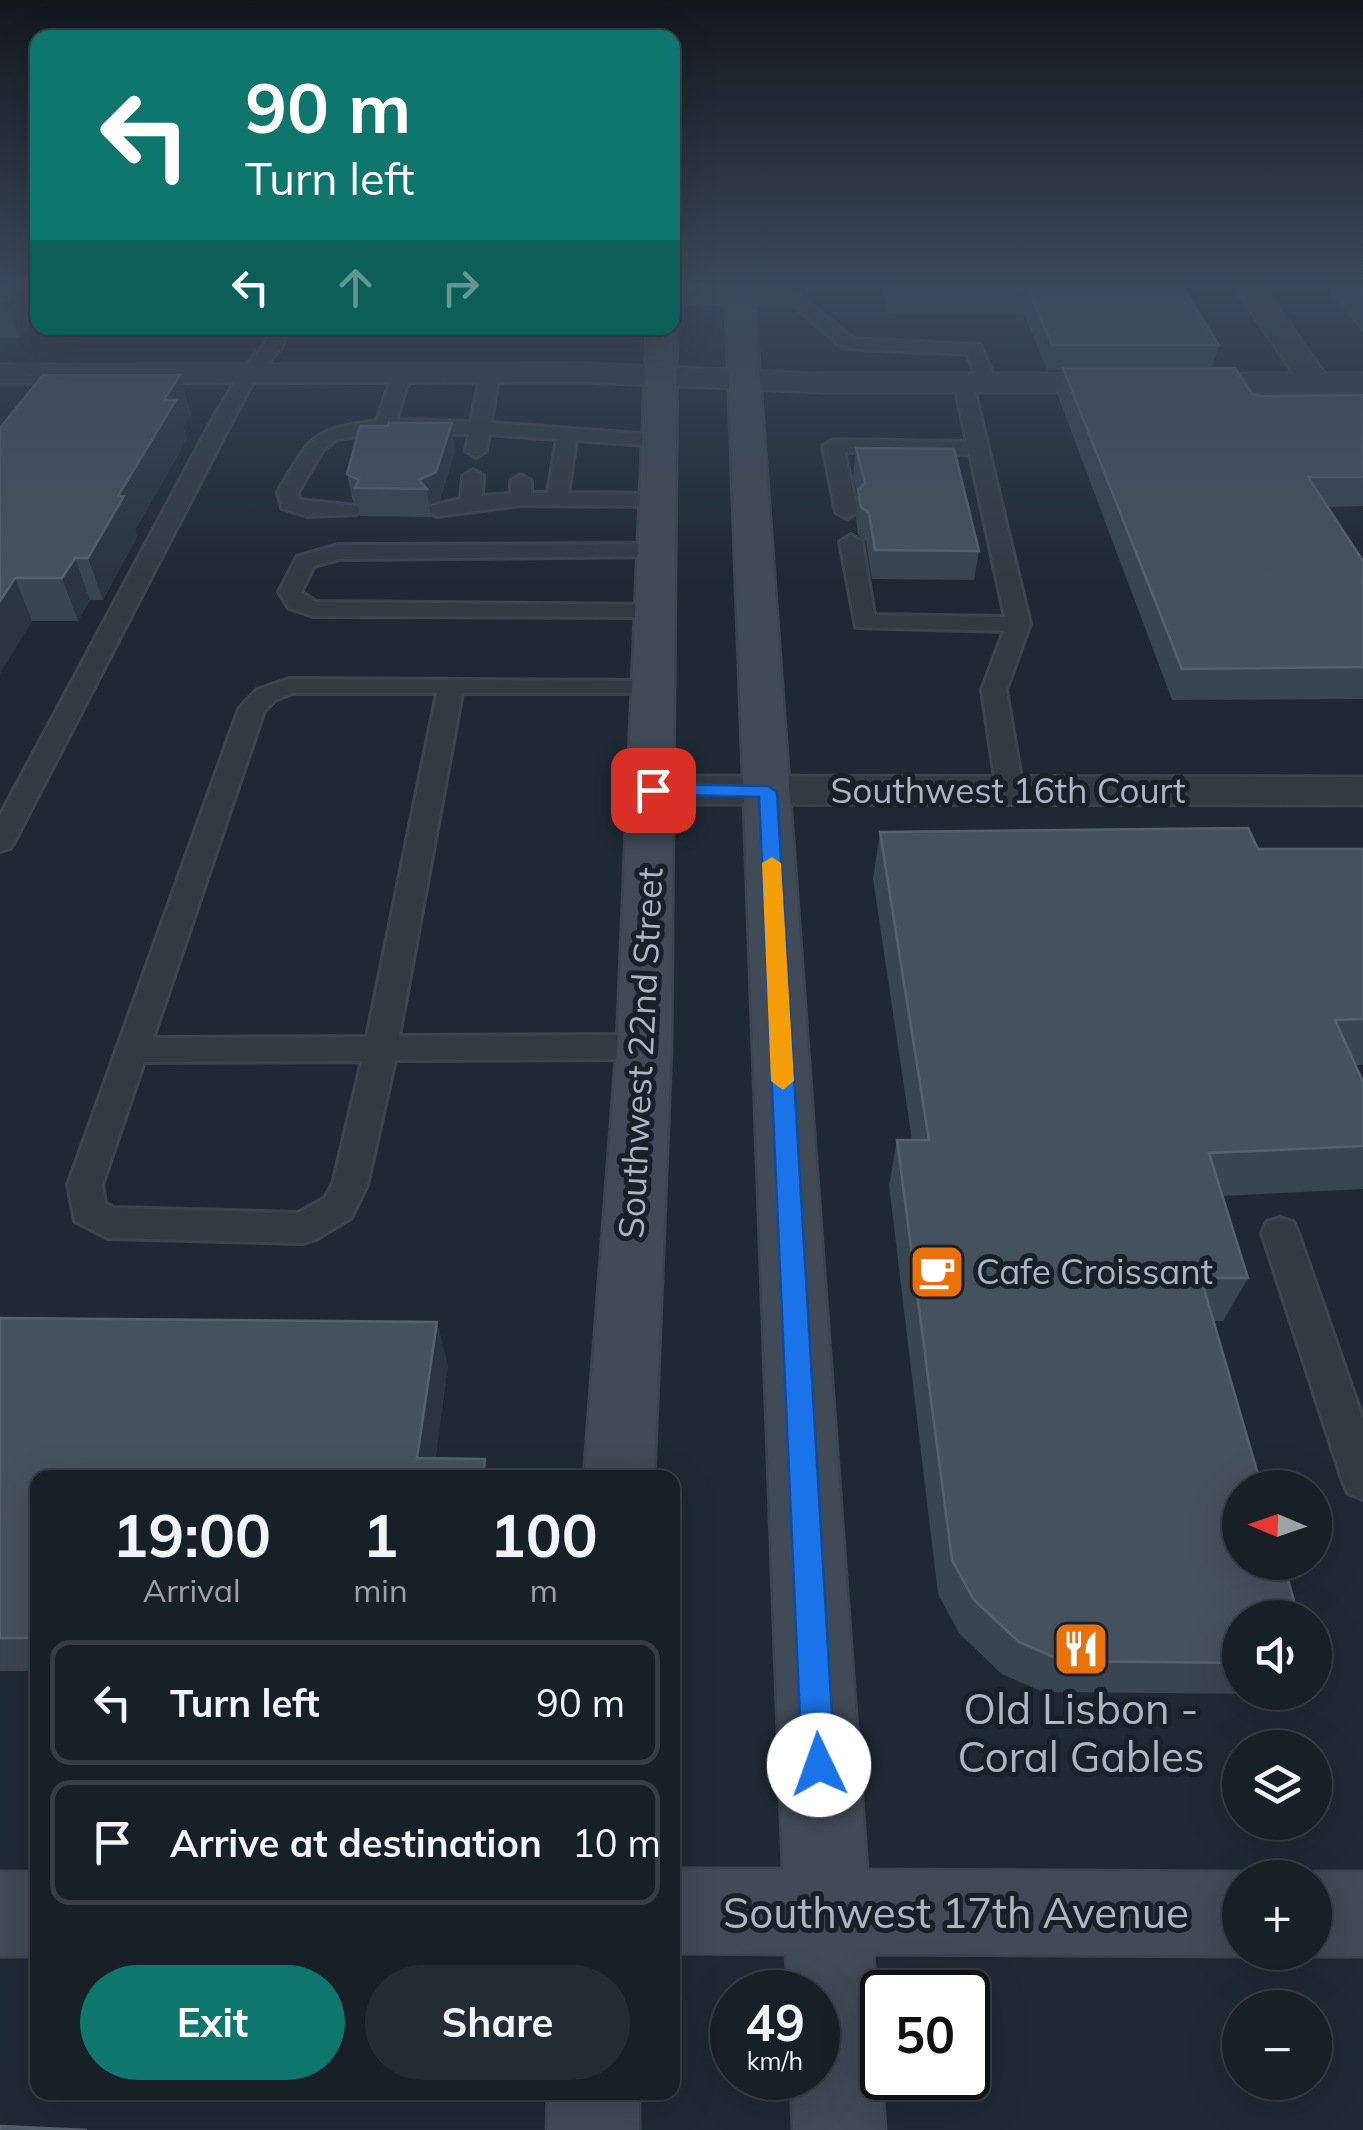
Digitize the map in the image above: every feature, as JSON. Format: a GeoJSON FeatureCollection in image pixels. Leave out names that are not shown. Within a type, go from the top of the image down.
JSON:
{"type":"FeatureCollection","features":[{"type":"Feature","properties":{"kind":"main road","name":"Southwest 22nd Street"},"geometry":{"type":"LineString","coordinates":[[619,1470],[644,1047],[656,686],[660,382]]}},
{"type":"Feature","properties":{"kind":"main road"},"geometry":{"type":"LineString","coordinates":[[745,382],[840,2130]]}},
{"type":"Feature","properties":{"kind":"main road","name":"Southwest 17th Avenue"},"geometry":{"type":"LineString","coordinates":[[680,1911],[1222,1914]]}},
{"type":"Feature","properties":{"kind":"main road"},"geometry":{"type":"LineString","coordinates":[[0,1914],[30,1914]]}},
{"type":"Feature","properties":{"kind":"main road"},"geometry":{"type":"LineString","coordinates":[[1332,1914],[1363,1914]]}},
{"type":"Feature","properties":{"kind":"main road"},"geometry":{"type":"LineString","coordinates":[[593,2130],[594,2100]]}},
{"type":"Feature","properties":{"kind":"street"},"geometry":{"type":"LineString","coordinates":[[856,382],[1363,383]]}},
{"type":"Feature","properties":{"kind":"street","name":"Southwest 16th Court"},"geometry":{"type":"LineString","coordinates":[[653,790],[1363,791]]}},
{"type":"Feature","properties":{"kind":"lane"},"geometry":{"type":"LineString","coordinates":[[0,842],[243,382]]}},
{"type":"Feature","properties":{"kind":"lane"},"geometry":{"type":"LineString","coordinates":[[385,426],[399,382]]}},
{"type":"Feature","properties":{"kind":"lane"},"geometry":{"type":"LineString","coordinates":[[476,451],[488,382]]}},
{"type":"Feature","properties":{"kind":"lane"},"geometry":{"type":"LineString","coordinates":[[976,385],[978,448],[1018,624],[994,690],[1010,791]]}},
{"type":"Feature","properties":{"kind":"lane"},"geometry":{"type":"LineString","coordinates":[[350,510],[307,510],[289,504],[288,492],[315,446],[331,434],[385,426],[480,428],[529,442],[568,436],[660,440]]}},
{"type":"Feature","properties":{"kind":"lane"},"geometry":{"type":"LineString","coordinates":[[558,498],[568,436]]}},
{"type":"Feature","properties":{"kind":"lane"},"geometry":{"type":"LineString","coordinates":[[847,512],[833,446],[978,448]]}},
{"type":"Feature","properties":{"kind":"lane"},"geometry":{"type":"LineString","coordinates":[[470,503],[474,476]]}},
{"type":"Feature","properties":{"kind":"lane"},"geometry":{"type":"LineString","coordinates":[[521,476],[521,499]]}},
{"type":"Feature","properties":{"kind":"lane"},"geometry":{"type":"LineString","coordinates":[[436,510],[521,499],[658,500]]}},
{"type":"Feature","properties":{"kind":"lane"},"geometry":{"type":"LineString","coordinates":[[851,542],[864,622],[1018,624]]}},
{"type":"Feature","properties":{"kind":"lane"},"geometry":{"type":"LineString","coordinates":[[656,610],[313,610],[298,603],[290,592],[305,562],[338,552],[658,551]]}},
{"type":"Feature","properties":{"kind":"lane"},"geometry":{"type":"LineString","coordinates":[[451,685],[381,1049],[350,1185],[338,1208],[303,1228],[108,1223],[88,1212],[85,1186],[252,709],[266,695],[288,686],[451,685],[656,686]]}},
{"type":"Feature","properties":{"kind":"lane"},"geometry":{"type":"LineString","coordinates":[[132,1050],[644,1047]]}},
{"type":"Feature","properties":{"kind":"lane"},"geometry":{"type":"LineString","coordinates":[[1280,1233],[1363,1479]]}},
{"type":"Feature","properties":{"kind":"building"},"geometry":{"type":"Polygon","coordinates":[[[37,382],[175,382],[164,400],[176,400],[118,496],[124,496],[88,558],[75,558],[62,578],[15,578],[0,601],[0,428],[37,382]]]}},
{"type":"Feature","properties":{"kind":"building"},"geometry":{"type":"Polygon","coordinates":[[[1069,382],[1244,382],[1252,394],[1261,396],[1363,395],[1363,477],[1308,477],[1363,561],[1363,667],[1182,669],[1069,382]]]}},
{"type":"Feature","properties":{"kind":"building"},"geometry":{"type":"Polygon","coordinates":[[[452,423],[436,472],[419,480],[427,489],[355,488],[359,480],[347,474],[360,426],[452,423]]]}},
{"type":"Feature","properties":{"kind":"building"},"geometry":{"type":"Polygon","coordinates":[[[856,448],[954,449],[979,551],[875,550],[869,513],[861,507],[858,490],[865,483],[856,448]]]}},
{"type":"Feature","properties":{"kind":"building"},"geometry":{"type":"Polygon","coordinates":[[[1248,828],[1258,849],[1363,849],[1363,1019],[1335,1020],[1363,1082],[1363,1146],[1209,1153],[1248,1278],[1201,1278],[1257,1470],[1222,1470],[1222,1580],[1288,1580],[1294,1600],[1222,1600],[1222,1663],[1063,1661],[1019,1642],[974,1600],[952,1560],[897,1140],[929,1140],[880,832],[1248,828]]]}},
{"type":"Feature","properties":{"kind":"building"},"geometry":{"type":"Polygon","coordinates":[[[0,1318],[437,1322],[417,1458],[485,1459],[484,1470],[30,1470],[30,1638],[0,1638],[0,1318]]]}},
{"type":"Feature","properties":{"kind":"building"},"geometry":{"type":"Polygon","coordinates":[[[0,2126],[87,2130],[0,2130],[0,2126]]]}},
{"type":"Feature","properties":{"kind":"slow traffic"},"geometry":{"type":"LineString","coordinates":[[772,863],[783,1081]]}},
{"type":"Feature","properties":{"kind":"place","name":"Cafe Croissant"},"geometry":{"type":"Point","coordinates":[937,1272]}},
{"type":"Feature","properties":{"kind":"place","name":"Old Lisbon - Coral Gables"},"geometry":{"type":"Point","coordinates":[1081,1649]}},
{"type":"Feature","properties":{"kind":"route"},"geometry":{"type":"LineString","coordinates":[[653,790],[768,792],[819,1765]]}}]}
